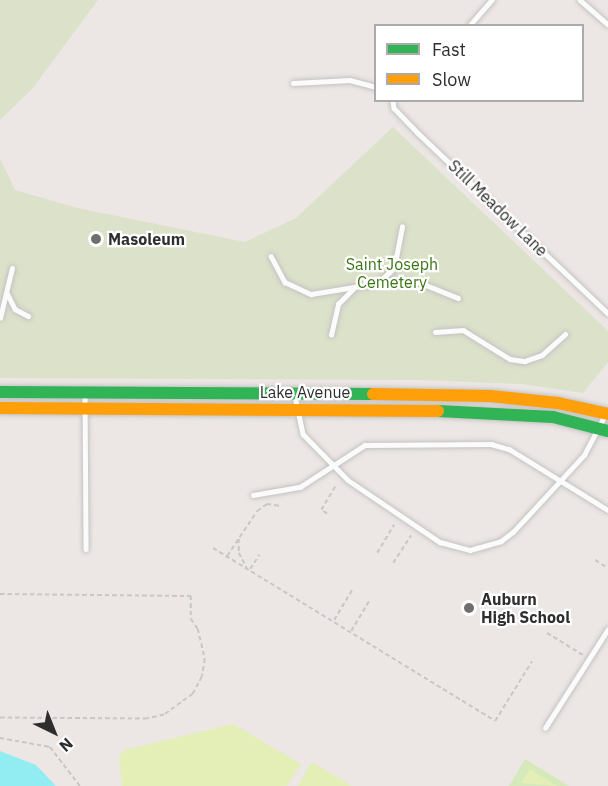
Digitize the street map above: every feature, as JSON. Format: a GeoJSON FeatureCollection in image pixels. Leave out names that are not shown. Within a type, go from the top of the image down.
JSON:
{"type":"FeatureCollection","features":[{"type":"Feature","properties":{"kind":"main road","name":"Lake Avenue"},"geometry":{"type":"LineString","coordinates":[[0,392],[84,390],[490,396],[558,403],[607,414]]}},
{"type":"Feature","properties":{"kind":"main road","name":"Lake Avenue"},"geometry":{"type":"LineString","coordinates":[[0,408],[296,408],[515,413],[603,429]]}},
{"type":"Feature","properties":{"kind":"lane"},"geometry":{"type":"LineString","coordinates":[[471,24],[492,0]]}},
{"type":"Feature","properties":{"kind":"lane"},"geometry":{"type":"LineString","coordinates":[[580,0],[608,24]]}},
{"type":"Feature","properties":{"kind":"lane"},"geometry":{"type":"LineString","coordinates":[[293,84],[350,80],[374,87]]}},
{"type":"Feature","properties":{"kind":"lane","name":"Still Meadow Lane"},"geometry":{"type":"LineString","coordinates":[[393,102],[394,108],[418,133],[608,313]]}},
{"type":"Feature","properties":{"kind":"lane"},"geometry":{"type":"LineString","coordinates":[[380,281],[394,268],[402,227]]}},
{"type":"Feature","properties":{"kind":"lane"},"geometry":{"type":"LineString","coordinates":[[271,256],[292,288],[310,294],[332,292],[380,281],[421,283],[458,298]]}},
{"type":"Feature","properties":{"kind":"lane"},"geometry":{"type":"LineString","coordinates":[[0,318],[12,268]]}},
{"type":"Feature","properties":{"kind":"lane"},"geometry":{"type":"LineString","coordinates":[[331,335],[340,301],[358,286]]}},
{"type":"Feature","properties":{"kind":"lane"},"geometry":{"type":"LineString","coordinates":[[6,291],[15,309],[28,316]]}},
{"type":"Feature","properties":{"kind":"lane"},"geometry":{"type":"LineString","coordinates":[[332,292],[340,301]]}},
{"type":"Feature","properties":{"kind":"lane"},"geometry":{"type":"LineString","coordinates":[[435,332],[463,330],[510,359],[525,361],[542,355],[565,334]]}},
{"type":"Feature","properties":{"kind":"lane"},"geometry":{"type":"LineString","coordinates":[[84,390],[87,408],[86,549]]}},
{"type":"Feature","properties":{"kind":"lane"},"geometry":{"type":"LineString","coordinates":[[295,393],[296,408],[303,434],[371,500],[440,542],[470,550],[501,541],[584,456],[603,429],[607,414]]}},
{"type":"Feature","properties":{"kind":"lane"},"geometry":{"type":"LineString","coordinates":[[253,495],[300,487],[365,446],[379,442],[491,444],[509,449],[608,510]]}},
{"type":"Feature","properties":{"kind":"lane"},"geometry":{"type":"LineString","coordinates":[[545,728],[608,629]]}},
{"type":"Feature","properties":{"kind":"path"},"geometry":{"type":"LineString","coordinates":[[327,514],[321,510],[336,485]]}},
{"type":"Feature","properties":{"kind":"path"},"geometry":{"type":"LineString","coordinates":[[226,557],[262,507],[281,506]]}},
{"type":"Feature","properties":{"kind":"path"},"geometry":{"type":"LineString","coordinates":[[377,553],[394,525]]}},
{"type":"Feature","properties":{"kind":"path"},"geometry":{"type":"LineString","coordinates":[[393,563],[411,535]]}},
{"type":"Feature","properties":{"kind":"path"},"geometry":{"type":"LineString","coordinates":[[240,537],[238,553],[249,571]]}},
{"type":"Feature","properties":{"kind":"path"},"geometry":{"type":"LineString","coordinates":[[213,548],[495,721],[532,661]]}},
{"type":"Feature","properties":{"kind":"path"},"geometry":{"type":"LineString","coordinates":[[249,571],[259,555]]}},
{"type":"Feature","properties":{"kind":"path"},"geometry":{"type":"LineString","coordinates":[[595,560],[608,568]]}},
{"type":"Feature","properties":{"kind":"path"},"geometry":{"type":"LineString","coordinates":[[333,622],[352,591]]}},
{"type":"Feature","properties":{"kind":"path"},"geometry":{"type":"LineString","coordinates":[[0,594],[191,596],[191,620],[198,629],[205,660],[202,677],[193,694],[164,716],[147,719],[0,717]]}},
{"type":"Feature","properties":{"kind":"path"},"geometry":{"type":"LineString","coordinates":[[350,633],[369,601]]}},
{"type":"Feature","properties":{"kind":"path"},"geometry":{"type":"LineString","coordinates":[[547,633],[589,659]]}},
{"type":"Feature","properties":{"kind":"path"},"geometry":{"type":"LineString","coordinates":[[0,738],[50,747],[80,786]]}},
{"type":"Feature","properties":{"kind":"green space"},"geometry":{"type":"Polygon","coordinates":[[[0,0],[98,0],[32,89],[0,120],[0,0]]]}},
{"type":"Feature","properties":{"kind":"green space","name":"Saint Joseph Cemetery"},"geometry":{"type":"Polygon","coordinates":[[[393,127],[608,331],[608,362],[583,393],[521,384],[417,380],[0,378],[0,158],[15,190],[77,208],[245,242],[296,218],[393,127]]]}},
{"type":"Feature","properties":{"kind":"green space"},"geometry":{"type":"Polygon","coordinates":[[[233,724],[301,764],[287,786],[122,786],[119,757],[124,750],[233,724]]]}},
{"type":"Feature","properties":{"kind":"green space"},"geometry":{"type":"Polygon","coordinates":[[[525,759],[569,786],[509,786],[525,759]]]}},
{"type":"Feature","properties":{"kind":"green space"},"geometry":{"type":"Polygon","coordinates":[[[312,762],[352,786],[298,786],[312,762]]]}},
{"type":"Feature","properties":{"kind":"green space"},"geometry":{"type":"Polygon","coordinates":[[[530,769],[557,786],[521,783],[530,769]]]}},
{"type":"Feature","properties":{"kind":"water"},"geometry":{"type":"Polygon","coordinates":[[[0,751],[36,765],[56,786],[0,786],[0,751]]]}},
{"type":"Feature","properties":{"kind":"traffic: fast"},"geometry":{"type":"LineString","coordinates":[[0,392],[373,394]]}},
{"type":"Feature","properties":{"kind":"traffic: fast"},"geometry":{"type":"LineString","coordinates":[[438,411],[553,417],[608,431]]}},
{"type":"Feature","properties":{"kind":"traffic: slow"},"geometry":{"type":"LineString","coordinates":[[373,394],[490,396],[558,403],[608,414]]}},
{"type":"Feature","properties":{"kind":"traffic: slow"},"geometry":{"type":"LineString","coordinates":[[0,408],[438,411]]}},
{"type":"Feature","properties":{"kind":"place","name":"Masoleum"},"geometry":{"type":"Point","coordinates":[96,239]}},
{"type":"Feature","properties":{"kind":"place","name":"Auburn High School"},"geometry":{"type":"Point","coordinates":[469,608]}}]}
